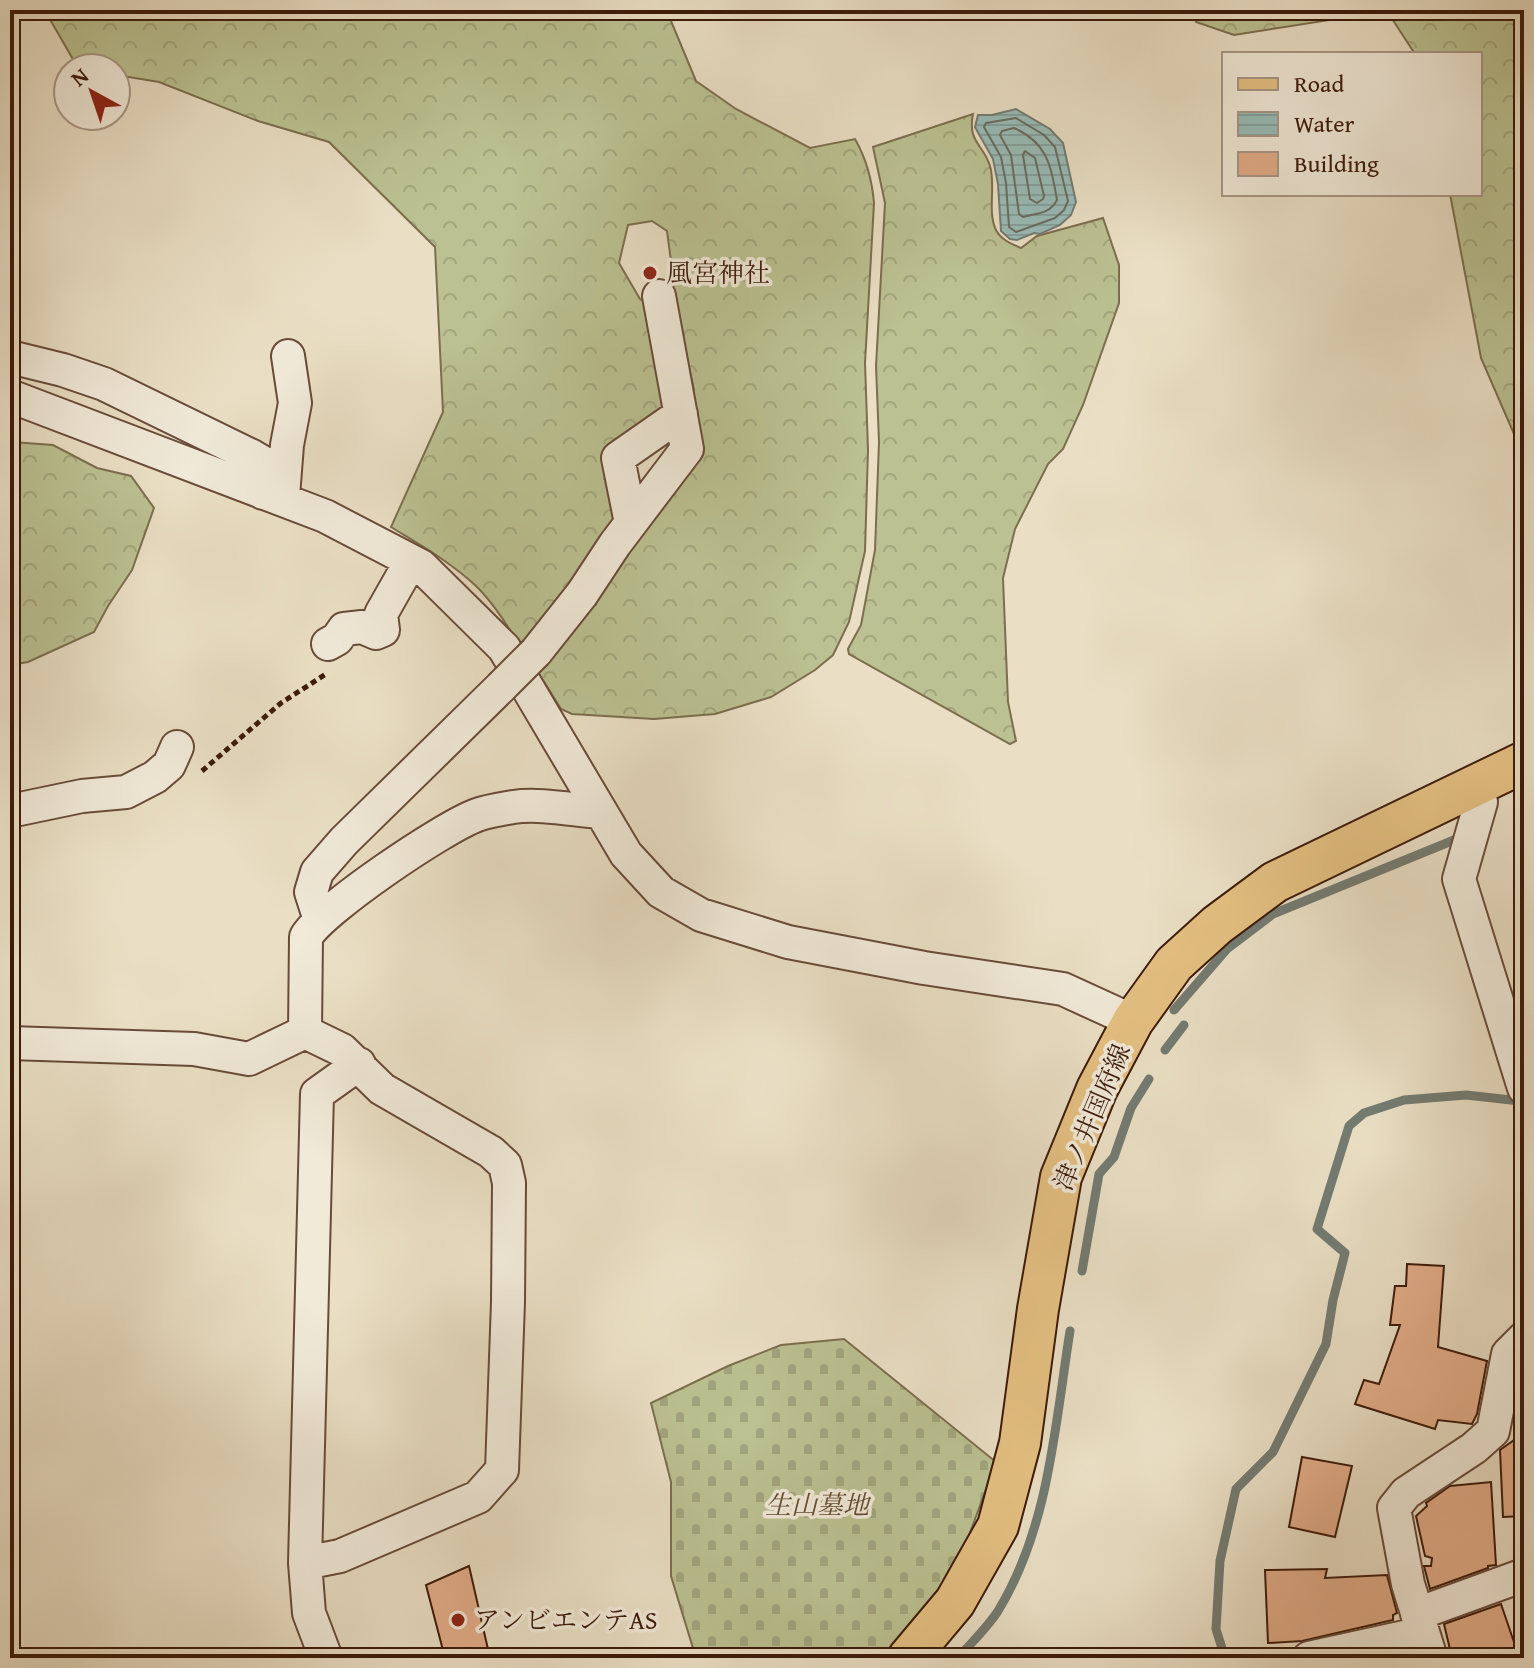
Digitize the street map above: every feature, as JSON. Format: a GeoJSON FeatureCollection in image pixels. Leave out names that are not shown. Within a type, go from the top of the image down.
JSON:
{"type":"FeatureCollection","features":[{"type":"Feature","properties":{"kind":"main road","name":"津ノ井国府線"},"geometry":{"type":"LineString","coordinates":[[908,1658],[955,1602],[998,1526],[1020,1443],[1038,1309],[1061,1177],[1097,1089],[1133,1021],[1174,964],[1217,925],[1275,882],[1524,762]]}},
{"type":"Feature","properties":{"kind":"street"},"geometry":{"type":"LineString","coordinates":[[305,1032],[306,937],[316,906],[317,872],[344,841],[536,652],[687,449],[659,296]]}},
{"type":"Feature","properties":{"kind":"street"},"geometry":{"type":"LineString","coordinates":[[273,497],[295,403],[288,356]]}},
{"type":"Feature","properties":{"kind":"street"},"geometry":{"type":"LineString","coordinates":[[10,357],[104,384],[252,456],[269,466],[273,497]]}},
{"type":"Feature","properties":{"kind":"street"},"geometry":{"type":"LineString","coordinates":[[10,396],[325,516],[421,566],[504,648],[626,854],[661,892],[701,915],[788,942],[924,968],[1063,989],[1133,1021]]}},
{"type":"Feature","properties":{"kind":"street"},"geometry":{"type":"LineString","coordinates":[[631,523],[618,458],[681,414]]}},
{"type":"Feature","properties":{"kind":"street"},"geometry":{"type":"LineString","coordinates":[[329,657],[344,629],[362,627],[376,633],[383,630],[381,614],[411,561]]}},
{"type":"Feature","properties":{"kind":"street"},"geometry":{"type":"LineString","coordinates":[[10,811],[82,796],[126,792],[155,777],[173,756]]}},
{"type":"Feature","properties":{"kind":"street"},"geometry":{"type":"LineString","coordinates":[[1476,784],[1481,802],[1459,879],[1524,1088]]}},
{"type":"Feature","properties":{"kind":"street"},"geometry":{"type":"LineString","coordinates":[[316,906],[475,816],[516,806],[600,812]]}},
{"type":"Feature","properties":{"kind":"street"},"geometry":{"type":"LineString","coordinates":[[10,1043],[194,1049],[249,1059],[305,1032]]}},
{"type":"Feature","properties":{"kind":"street"},"geometry":{"type":"LineString","coordinates":[[305,1032],[342,1050],[382,1089],[491,1152],[505,1165],[509,1183],[502,1470],[478,1497],[340,1556],[305,1563]]}},
{"type":"Feature","properties":{"kind":"street"},"geometry":{"type":"LineString","coordinates":[[326,1658],[309,1613],[305,1563],[317,1094],[359,1064]]}},
{"type":"Feature","properties":{"kind":"street"},"geometry":{"type":"LineString","coordinates":[[1424,1635],[1408,1584],[1394,1508],[1406,1493],[1474,1448],[1493,1431],[1508,1354],[1524,1338]]}},
{"type":"Feature","properties":{"kind":"street"},"geometry":{"type":"LineString","coordinates":[[1309,1658],[1424,1635],[1524,1575]]}},
{"type":"Feature","properties":{"kind":"path"},"geometry":{"type":"LineString","coordinates":[[173,756],[184,776],[203,771],[329,657]]}},
{"type":"Feature","properties":{"kind":"green space"},"geometry":{"type":"Polygon","coordinates":[[[54,10],[671,10],[671,21],[696,81],[736,109],[810,148],[855,139],[868,170],[874,203],[865,363],[868,450],[865,551],[849,622],[833,655],[771,697],[715,714],[654,719],[572,714],[561,709],[534,666],[692,453],[683,395],[694,390],[689,368],[678,371],[666,305],[674,284],[667,231],[652,221],[628,225],[619,263],[640,299],[657,309],[676,411],[612,454],[625,524],[524,653],[497,610],[477,587],[446,562],[391,527],[443,412],[435,247],[329,142],[258,121],[159,82],[132,78],[132,52],[69,52],[48,16],[54,10]]]}},
{"type":"Feature","properties":{"kind":"green space"},"geometry":{"type":"Polygon","coordinates":[[[1192,10],[1524,10],[1524,457],[1481,358],[1450,196],[1482,196],[1482,52],[1414,52],[1387,11],[1234,35],[1196,22],[1192,10]]]}},
{"type":"Feature","properties":{"kind":"green space"},"geometry":{"type":"Polygon","coordinates":[[[973,114],[972,131],[990,166],[993,223],[1001,236],[1021,248],[1037,236],[1103,218],[1119,265],[1119,303],[1083,405],[1063,449],[1048,464],[1015,529],[1003,578],[1008,702],[1016,741],[1010,744],[849,654],[848,649],[861,625],[875,550],[879,442],[876,366],[885,203],[873,147],[973,114]]]}},
{"type":"Feature","properties":{"kind":"green space"},"geometry":{"type":"Polygon","coordinates":[[[12,442],[53,445],[97,468],[131,476],[154,508],[132,570],[94,632],[28,662],[10,665],[12,442]]]}},
{"type":"Feature","properties":{"kind":"green space","name":"生山墓地"},"geometry":{"type":"Polygon","coordinates":[[[844,1339],[996,1462],[960,1560],[888,1658],[696,1658],[671,1576],[671,1482],[651,1403],[728,1366],[781,1345],[844,1339]]]}},
{"type":"Feature","properties":{"kind":"water"},"geometry":{"type":"Polygon","coordinates":[[[1016,109],[1050,129],[1063,143],[1076,202],[1071,215],[1060,225],[1017,240],[1010,239],[1001,231],[993,159],[975,127],[978,115],[1016,109]]]}},
{"type":"Feature","properties":{"kind":"building"},"geometry":{"type":"Polygon","coordinates":[[[1407,1264],[1444,1266],[1438,1347],[1487,1361],[1477,1414],[1472,1424],[1438,1420],[1435,1429],[1355,1404],[1364,1380],[1379,1384],[1400,1325],[1390,1325],[1395,1286],[1406,1286],[1407,1264]]]}},
{"type":"Feature","properties":{"kind":"building"},"geometry":{"type":"Polygon","coordinates":[[[1524,1433],[1524,1516],[1503,1517],[1500,1450],[1524,1433]]]}},
{"type":"Feature","properties":{"kind":"building"},"geometry":{"type":"Polygon","coordinates":[[[1302,1457],[1352,1466],[1335,1537],[1289,1527],[1302,1457]]]}},
{"type":"Feature","properties":{"kind":"building"},"geometry":{"type":"Polygon","coordinates":[[[1491,1482],[1496,1565],[1430,1589],[1424,1566],[1431,1566],[1432,1558],[1425,1556],[1416,1516],[1427,1506],[1426,1503],[1450,1486],[1491,1482]]]}},
{"type":"Feature","properties":{"kind":"building","name":"アンビエンテAS"},"geometry":{"type":"Polygon","coordinates":[[[469,1566],[490,1658],[445,1658],[426,1585],[469,1566]]]}},
{"type":"Feature","properties":{"kind":"building"},"geometry":{"type":"Polygon","coordinates":[[[1327,1569],[1325,1578],[1387,1575],[1397,1613],[1393,1615],[1393,1620],[1302,1641],[1268,1643],[1265,1570],[1327,1569]]]}},
{"type":"Feature","properties":{"kind":"building"},"geometry":{"type":"Polygon","coordinates":[[[1501,1604],[1517,1651],[1495,1658],[1452,1658],[1444,1624],[1501,1604]]]}},
{"type":"Feature","properties":{"kind":"waterway"},"geometry":{"type":"LineString","coordinates":[[1174,1010],[1227,949],[1273,914],[1454,840]]}},
{"type":"Feature","properties":{"kind":"waterway"},"geometry":{"type":"LineString","coordinates":[[1165,1050],[1184,1025]]}},
{"type":"Feature","properties":{"kind":"waterway"},"geometry":{"type":"LineString","coordinates":[[1082,1271],[1099,1174],[1114,1157],[1131,1108],[1149,1079]]}},
{"type":"Feature","properties":{"kind":"waterway"},"geometry":{"type":"LineString","coordinates":[[1225,1658],[1216,1629],[1220,1561],[1236,1489],[1273,1452],[1326,1344],[1345,1253],[1317,1229],[1349,1126],[1364,1113],[1404,1100],[1466,1095],[1520,1101]]}},
{"type":"Feature","properties":{"kind":"waterway"},"geometry":{"type":"LineString","coordinates":[[958,1658],[998,1611],[1029,1545],[1048,1475],[1070,1331]]}},
{"type":"Feature","properties":{"kind":"place","name":"風宮神社"},"geometry":{"type":"Point","coordinates":[650,273]}},
{"type":"Feature","properties":{"kind":"place","name":"アンビエンテAS"},"geometry":{"type":"Point","coordinates":[458,1620]}}]}
